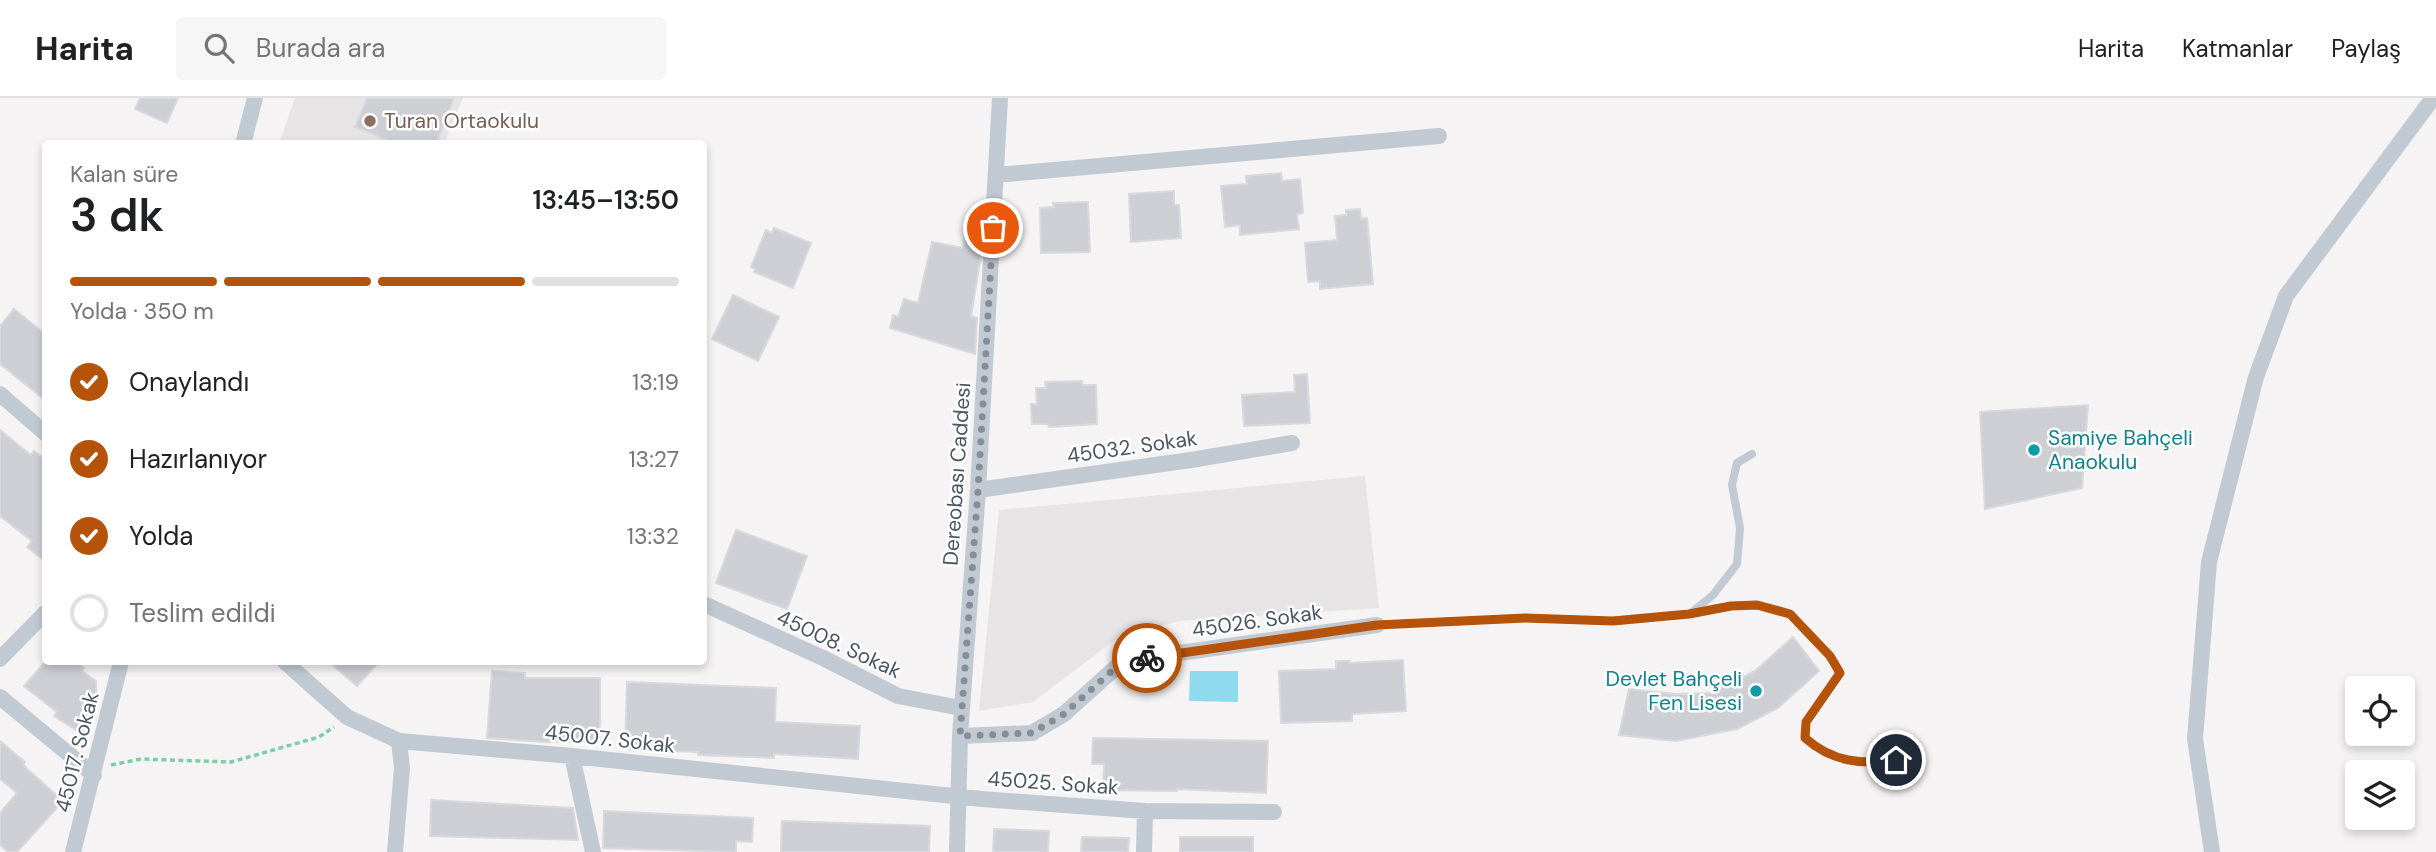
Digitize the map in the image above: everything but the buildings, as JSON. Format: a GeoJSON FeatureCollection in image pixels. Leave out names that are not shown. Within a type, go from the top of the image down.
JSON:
{"type":"FeatureCollection","features":[{"type":"Feature","properties":{"kind":"street"},"geometry":{"type":"LineString","coordinates":[[244,140],[254,98]]}},
{"type":"Feature","properties":{"kind":"street","name":"Dereobası Caddesi"},"geometry":{"type":"LineString","coordinates":[[957,852],[961,708],[978,490],[1000,98]]}},
{"type":"Feature","properties":{"kind":"street"},"geometry":{"type":"LineString","coordinates":[[2212,852],[2195,739],[2209,562],[2256,377],[2286,296],[2433,98]]}},
{"type":"Feature","properties":{"kind":"street"},"geometry":{"type":"LineString","coordinates":[[996,175],[1439,136]]}},
{"type":"Feature","properties":{"kind":"street"},"geometry":{"type":"LineString","coordinates":[[0,394],[42,431]]}},
{"type":"Feature","properties":{"kind":"street","name":"45032. Sokak"},"geometry":{"type":"LineString","coordinates":[[978,490],[1292,443]]}},
{"type":"Feature","properties":{"kind":"street","name":"45008. Sokak"},"geometry":{"type":"LineString","coordinates":[[707,605],[823,658],[898,696],[961,708]]}},
{"type":"Feature","properties":{"kind":"street"},"geometry":{"type":"LineString","coordinates":[[0,659],[42,616]]}},
{"type":"Feature","properties":{"kind":"street","name":"45026. Sokak"},"geometry":{"type":"LineString","coordinates":[[960,736],[1032,733],[1064,714],[1123,661],[1377,625]]}},
{"type":"Feature","properties":{"kind":"street","name":"45017. Sokak"},"geometry":{"type":"LineString","coordinates":[[73,852],[120,665]]}},
{"type":"Feature","properties":{"kind":"street","name":"45007. Sokak"},"geometry":{"type":"LineString","coordinates":[[288,665],[347,717],[399,741],[957,796]]}},
{"type":"Feature","properties":{"kind":"street"},"geometry":{"type":"LineString","coordinates":[[0,698],[94,775]]}},
{"type":"Feature","properties":{"kind":"street"},"geometry":{"type":"LineString","coordinates":[[395,852],[402,768],[399,741]]}},
{"type":"Feature","properties":{"kind":"street"},"geometry":{"type":"LineString","coordinates":[[572,756],[593,852]]}},
{"type":"Feature","properties":{"kind":"street","name":"45025. Sokak"},"geometry":{"type":"LineString","coordinates":[[957,796],[1145,811],[1274,812]]}},
{"type":"Feature","properties":{"kind":"street","name":"45025. Sokak"},"geometry":{"type":"LineString","coordinates":[[1144,852],[1145,811]]}},
{"type":"Feature","properties":{"kind":"lane"},"geometry":{"type":"LineString","coordinates":[[1689,614],[1713,595],[1737,564],[1740,528],[1732,485],[1737,463],[1752,454]]}},
{"type":"Feature","properties":{"kind":"lane"},"geometry":{"type":"LineString","coordinates":[[1377,625],[1525,618],[1613,621],[1757,605],[1790,614],[1830,656],[1840,673],[1806,722],[1805,738],[1834,758],[1871,763],[1896,760]]}},
{"type":"Feature","properties":{"kind":"path"},"geometry":{"type":"LineString","coordinates":[[94,775],[115,763],[141,759],[231,762],[319,737],[347,717]]}},
{"type":"Feature","properties":{"kind":"shaded area","name":"Turan Ortaokulu"},"geometry":{"type":"Polygon","coordinates":[[[295,98],[463,98],[445,140],[280,140],[295,98]]]}},
{"type":"Feature","properties":{"kind":"shaded area"},"geometry":{"type":"Polygon","coordinates":[[[1365,476],[1379,608],[1179,621],[1119,637],[1033,702],[979,711],[999,510],[1365,476]]]}},
{"type":"Feature","properties":{"kind":"water"},"geometry":{"type":"Polygon","coordinates":[[[1190,671],[1238,671],[1238,702],[1189,701],[1190,671]]]}},
{"type":"Feature","properties":{"kind":"way so far"},"geometry":{"type":"LineString","coordinates":[[993,228],[960,736],[1032,733],[1064,714],[1123,661],[1147,658]]}},
{"type":"Feature","properties":{"kind":"place","name":"Turan Ortaokulu"},"geometry":{"type":"Point","coordinates":[370,121]}},
{"type":"Feature","properties":{"kind":"place","name":"Samiye Bahçeli Anaokulu"},"geometry":{"type":"Point","coordinates":[2034,450]}},
{"type":"Feature","properties":{"kind":"place","name":"Devlet Bahçeli Fen Lisesi"},"geometry":{"type":"Point","coordinates":[1756,691]}},
{"type":"Feature","properties":{"kind":"route"},"geometry":{"type":"LineString","coordinates":[[1147,658],[1377,625],[1525,618],[1613,621],[1757,605],[1790,614],[1830,656],[1840,673],[1806,722],[1805,738],[1834,758],[1871,763],[1896,760]]}}]}
